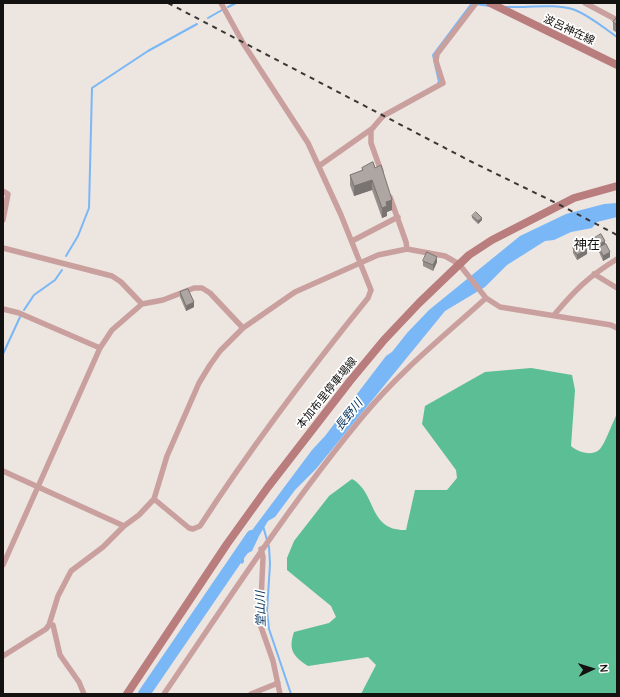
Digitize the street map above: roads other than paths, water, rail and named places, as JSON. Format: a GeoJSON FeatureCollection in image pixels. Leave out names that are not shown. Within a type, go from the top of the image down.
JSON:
{"type":"FeatureCollection","features":[{"type":"Feature","properties":{"kind":"main road","name":"波呂神在線"},"geometry":{"type":"LineString","coordinates":[[495,6],[617,65]]}},
{"type":"Feature","properties":{"kind":"main road","name":"本加布里停車場線"},"geometry":{"type":"LineString","coordinates":[[127,694],[227,544],[316,423],[384,340],[469,255],[509,230],[574,198],[617,186]]}},
{"type":"Feature","properties":{"kind":"street"},"geometry":{"type":"LineString","coordinates":[[154,499],[189,528],[193,529],[200,526],[271,422],[327,348],[368,298],[371,290],[362,263],[308,143],[243,42],[221,3]]}},
{"type":"Feature","properties":{"kind":"street"},"geometry":{"type":"LineString","coordinates":[[586,3],[617,20]]}},
{"type":"Feature","properties":{"kind":"street"},"geometry":{"type":"LineString","coordinates":[[383,175],[371,143],[370,133],[383,116],[443,83],[436,60],[437,54],[475,4]]}},
{"type":"Feature","properties":{"kind":"street"},"geometry":{"type":"LineString","coordinates":[[319,166],[373,128]]}},
{"type":"Feature","properties":{"kind":"street"},"geometry":{"type":"LineString","coordinates":[[387,188],[398,217],[407,250]]}},
{"type":"Feature","properties":{"kind":"street"},"geometry":{"type":"LineString","coordinates":[[3,191],[8,194],[8,198],[3,220]]}},
{"type":"Feature","properties":{"kind":"street"},"geometry":{"type":"LineString","coordinates":[[352,240],[398,217]]}},
{"type":"Feature","properties":{"kind":"street"},"geometry":{"type":"LineString","coordinates":[[3,248],[112,276],[121,282],[142,304]]}},
{"type":"Feature","properties":{"kind":"street"},"geometry":{"type":"LineString","coordinates":[[3,656],[46,629],[49,625],[58,596],[71,571],[103,547],[124,526],[139,515],[154,499],[167,456],[199,383],[220,351],[243,328],[295,292],[378,255],[407,250],[445,256],[459,264],[486,298],[500,307],[611,325],[617,328]]}},
{"type":"Feature","properties":{"kind":"street"},"geometry":{"type":"LineString","coordinates":[[554,315],[576,288],[617,259]]}},
{"type":"Feature","properties":{"kind":"street"},"geometry":{"type":"LineString","coordinates":[[594,274],[617,288]]}},
{"type":"Feature","properties":{"kind":"street"},"geometry":{"type":"LineString","coordinates":[[3,565],[100,348],[112,330],[142,304],[163,300],[194,288],[202,288],[210,293],[243,328]]}},
{"type":"Feature","properties":{"kind":"street"},"geometry":{"type":"LineString","coordinates":[[164,694],[261,549],[364,415],[409,367],[486,298]]}},
{"type":"Feature","properties":{"kind":"street"},"geometry":{"type":"LineString","coordinates":[[3,309],[19,313],[100,348]]}},
{"type":"Feature","properties":{"kind":"street"},"geometry":{"type":"LineString","coordinates":[[3,471],[124,526]]}},
{"type":"Feature","properties":{"kind":"street"},"geometry":{"type":"LineString","coordinates":[[261,549],[263,557],[260,624],[273,661],[280,694]]}},
{"type":"Feature","properties":{"kind":"street"},"geometry":{"type":"LineString","coordinates":[[49,625],[53,625],[60,656],[79,682],[84,694]]}},
{"type":"Feature","properties":{"kind":"street"},"geometry":{"type":"LineString","coordinates":[[251,694],[278,683]]}},
{"type":"Feature","properties":{"kind":"water"},"geometry":{"type":"Polygon","coordinates":[[[617,203],[617,217],[597,222],[592,228],[571,232],[554,240],[545,241],[507,265],[485,287],[445,311],[316,469],[295,490],[275,517],[268,521],[252,551],[244,555],[244,562],[242,564],[237,560],[243,553],[241,545],[312,450],[325,436],[386,356],[392,352],[407,333],[429,310],[520,236],[566,214],[604,204],[617,203]]]}},
{"type":"Feature","properties":{"kind":"waterway"},"geometry":{"type":"LineString","coordinates":[[228,7],[236,3]]}},
{"type":"Feature","properties":{"kind":"waterway"},"geometry":{"type":"LineString","coordinates":[[438,83],[433,55],[472,3]]}},
{"type":"Feature","properties":{"kind":"waterway"},"geometry":{"type":"LineString","coordinates":[[476,4],[490,6]]}},
{"type":"Feature","properties":{"kind":"waterway"},"geometry":{"type":"LineString","coordinates":[[506,7],[550,6],[575,10],[597,22],[617,37]]}},
{"type":"Feature","properties":{"kind":"waterway"},"geometry":{"type":"LineString","coordinates":[[208,18],[222,10]]}},
{"type":"Feature","properties":{"kind":"waterway"},"geometry":{"type":"LineString","coordinates":[[66,256],[78,236],[89,208],[92,88],[148,51],[197,24]]}},
{"type":"Feature","properties":{"kind":"waterway"},"geometry":{"type":"LineString","coordinates":[[24,310],[34,295],[55,280],[62,270]]}},
{"type":"Feature","properties":{"kind":"waterway"},"geometry":{"type":"LineString","coordinates":[[3,354],[20,317]]}},
{"type":"Feature","properties":{"kind":"waterway","name":"堂山川"},"geometry":{"type":"LineString","coordinates":[[263,526],[269,547],[270,564],[267,611],[269,629],[291,694]]}},
{"type":"Feature","properties":{"kind":"waterway","name":"長野川"},"geometry":{"type":"LineString","coordinates":[[144,694],[252,536]]}},
{"type":"Feature","properties":{"kind":"railway"},"geometry":{"type":"LineString","coordinates":[[168,3],[470,161],[617,235]]}},
{"type":"Feature","properties":{"kind":"district","name":"神在"},"geometry":{"type":"Point","coordinates":[587,245]}}]}
